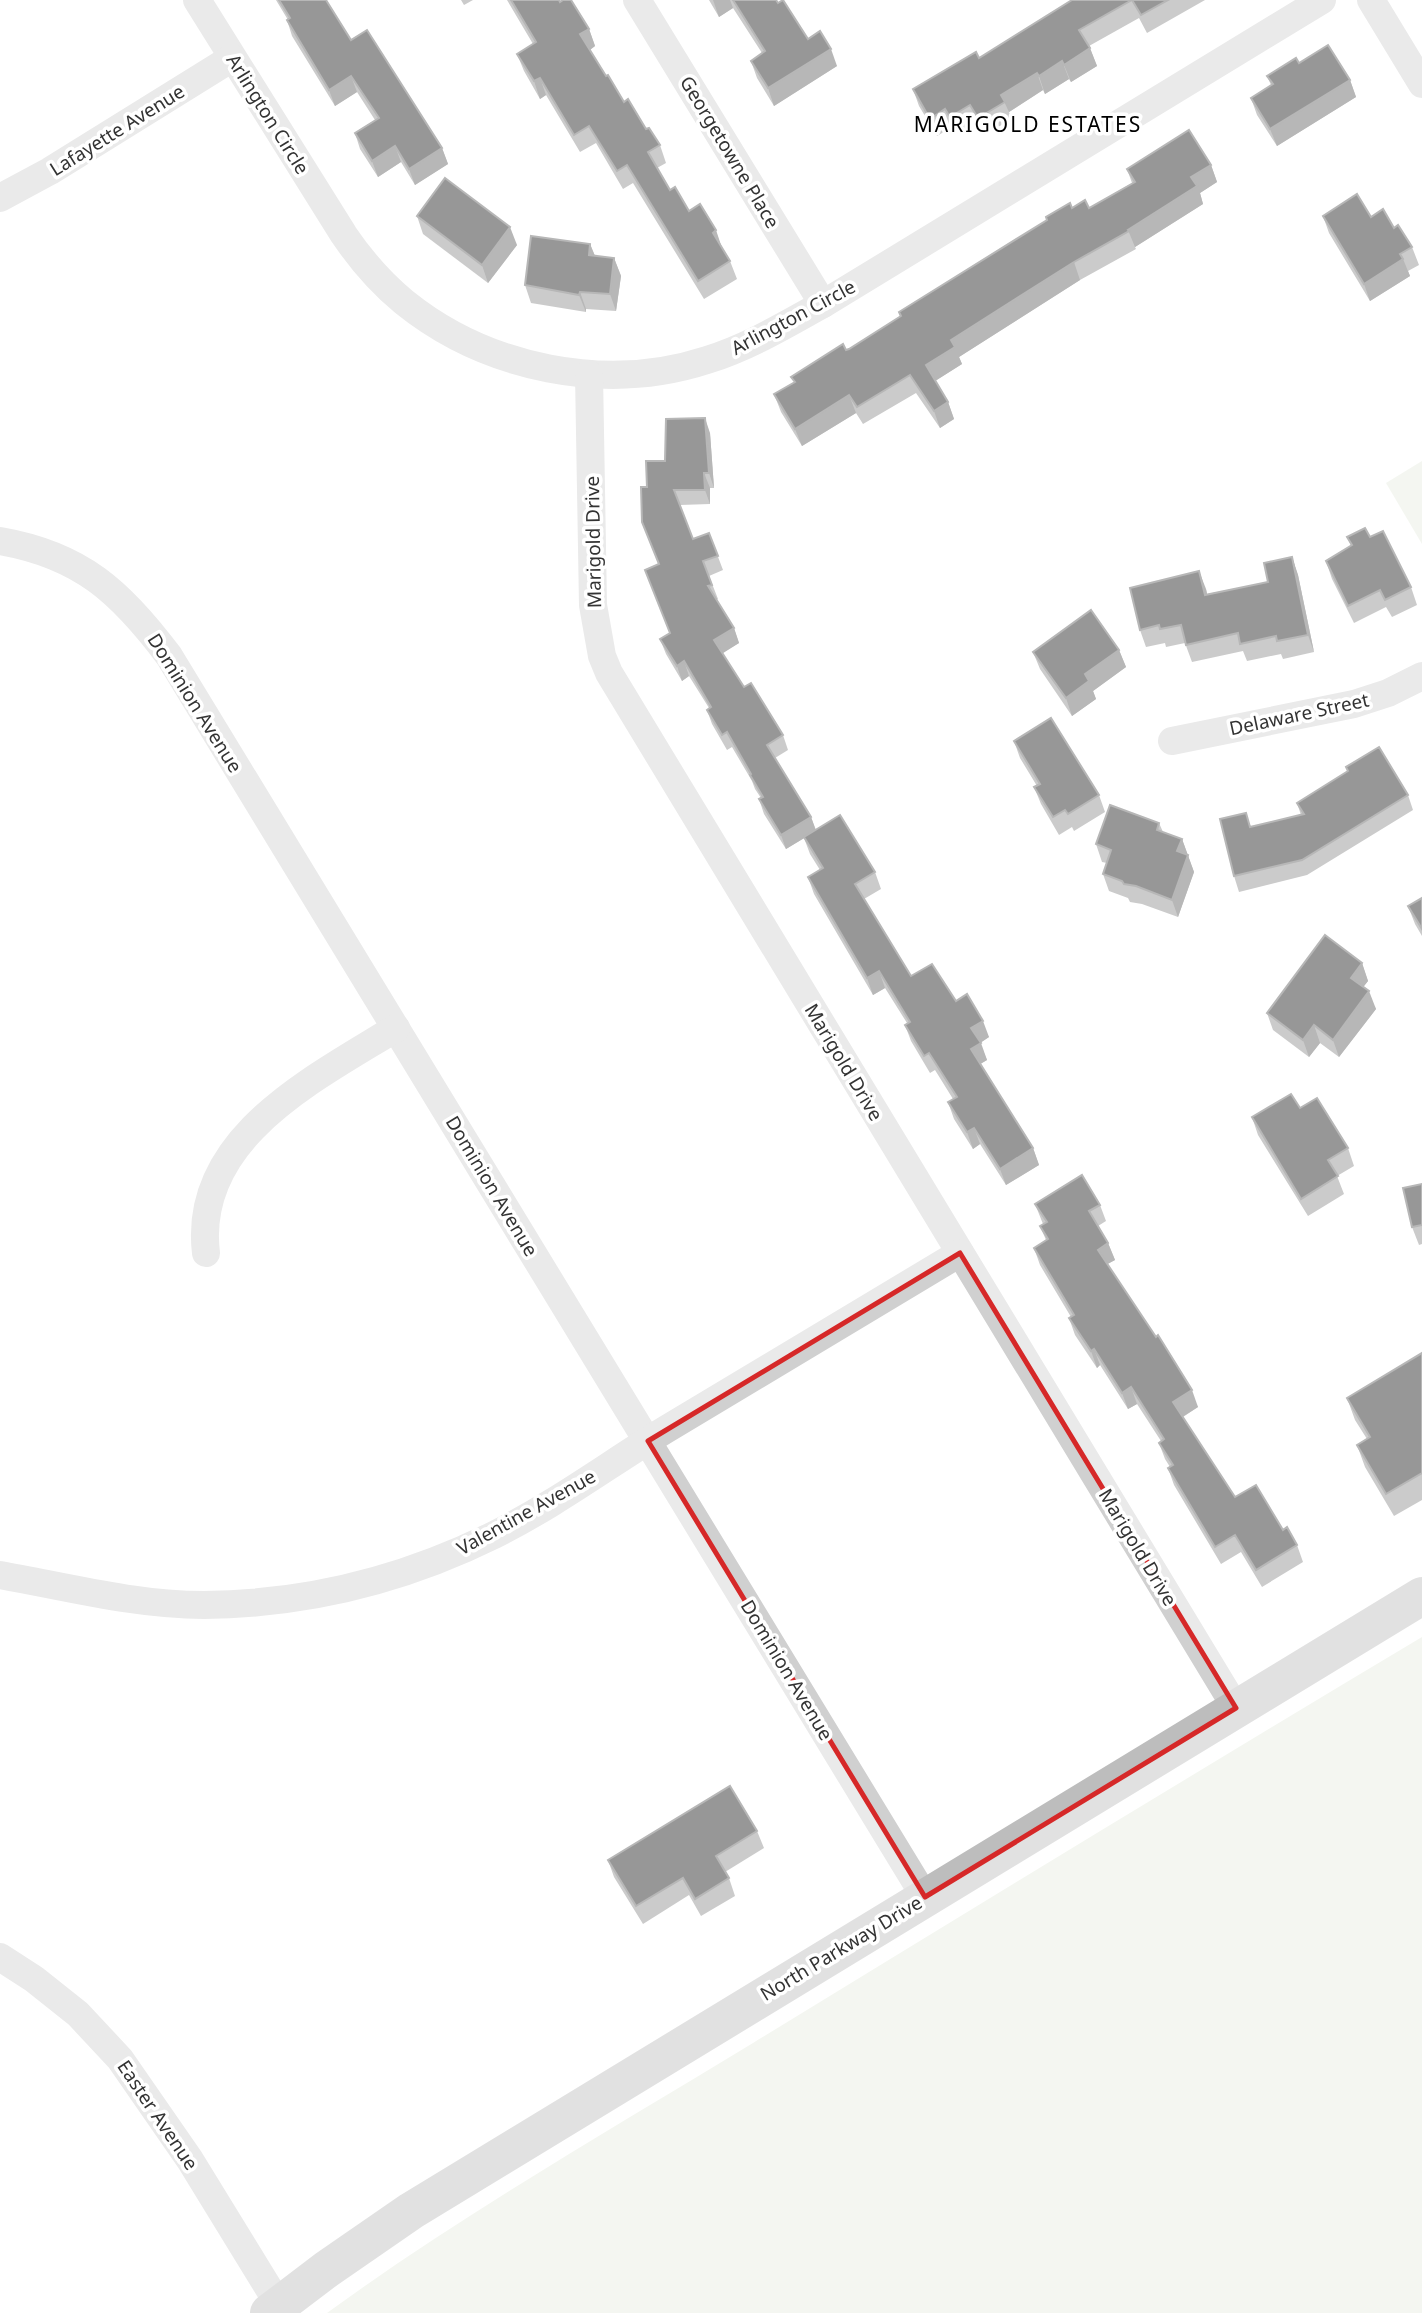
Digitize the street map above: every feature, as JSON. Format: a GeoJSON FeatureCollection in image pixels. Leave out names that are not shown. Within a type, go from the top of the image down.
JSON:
{"type":"FeatureCollection","features":[{"type":"Feature","properties":{"kind":"main road","name":"North Parkway Drive"},"geometry":{"type":"LineString","coordinates":[[274,2309],[411,2211],[1422,1596]]}},
{"type":"Feature","properties":{"kind":"street","name":"Arlington Circle"},"geometry":{"type":"LineString","coordinates":[[197,0],[344,235],[362,260],[405,303],[431,322],[480,348],[528,364],[589,374],[646,373],[707,360],[750,345],[1322,0]]}},
{"type":"Feature","properties":{"kind":"street","name":"Georgetowne Place"},"geometry":{"type":"LineString","coordinates":[[637,0],[822,304]]}},
{"type":"Feature","properties":{"kind":"street"},"geometry":{"type":"LineString","coordinates":[[1371,0],[1422,84]]}},
{"type":"Feature","properties":{"kind":"street","name":"Lafayette Avenue"},"geometry":{"type":"LineString","coordinates":[[0,198],[50,171],[232,58]]}},
{"type":"Feature","properties":{"kind":"street","name":"Marigold Drive"},"geometry":{"type":"LineString","coordinates":[[589,374],[593,605],[601,656],[621,695],[1237,1707]]}},
{"type":"Feature","properties":{"kind":"street","name":"Dominion Avenue"},"geometry":{"type":"LineString","coordinates":[[0,541],[27,545],[66,560],[86,572],[122,599],[169,656],[926,1897]]}},
{"type":"Feature","properties":{"kind":"street","name":"Delaware Street"},"geometry":{"type":"LineString","coordinates":[[1172,741],[1354,704],[1418,687]]}},
{"type":"Feature","properties":{"kind":"street"},"geometry":{"type":"LineString","coordinates":[[206,1253],[204,1238],[207,1205],[217,1177],[238,1146],[264,1117],[293,1093],[396,1028]]}},
{"type":"Feature","properties":{"kind":"street","name":"Valentine Avenue"},"geometry":{"type":"LineString","coordinates":[[0,1575],[149,1602],[202,1605],[260,1602],[342,1590],[403,1573],[495,1534],[960,1253]]}},
{"type":"Feature","properties":{"kind":"street","name":"Easter Avenue"},"geometry":{"type":"LineString","coordinates":[[0,1957],[34,1979],[78,2014],[120,2059],[190,2160],[274,2309]]}},
{"type":"Feature","properties":{"kind":"highlighted area"},"geometry":{"type":"Polygon","coordinates":[[[960,1253],[1236,1708],[925,1897],[648,1441],[960,1253]]]}},
{"type":"Feature","properties":{"kind":"shaded area"},"geometry":{"type":"Polygon","coordinates":[[[1422,461],[1422,544],[1386,483],[1422,461]]]}},
{"type":"Feature","properties":{"kind":"shaded area"},"geometry":{"type":"Polygon","coordinates":[[[1422,1637],[1422,2313],[327,2313],[431,2241],[537,2173],[1422,1637]]]}},
{"type":"Feature","properties":{"kind":"building"},"geometry":{"type":"Polygon","coordinates":[[[279,0],[326,0],[351,40],[367,30],[442,148],[409,169],[395,146],[372,161],[355,133],[379,118],[351,76],[329,90],[287,20],[290,18],[279,0]]]}},
{"type":"Feature","properties":{"kind":"building"},"geometry":{"type":"Polygon","coordinates":[[[511,0],[571,0],[589,29],[580,34],[624,102],[628,99],[646,129],[649,128],[660,145],[648,152],[670,190],[675,187],[689,211],[700,204],[730,261],[698,281],[627,165],[617,171],[589,126],[574,135],[540,78],[534,81],[517,54],[536,42],[511,0]]]}},
{"type":"Feature","properties":{"kind":"building"},"geometry":{"type":"Polygon","coordinates":[[[733,0],[776,0],[778,3],[783,0],[808,39],[820,31],[831,49],[768,88],[751,61],[765,51],[733,0]]]}},
{"type":"Feature","properties":{"kind":"building"},"geometry":{"type":"Polygon","coordinates":[[[1072,0],[1132,0],[1079,30],[1090,48],[1064,65],[1062,61],[1001,95],[1005,102],[978,118],[970,105],[950,117],[945,109],[930,119],[913,89],[976,52],[979,58],[1072,0]]]}},
{"type":"Feature","properties":{"kind":"building"},"geometry":{"type":"Polygon","coordinates":[[[1132,0],[1168,0],[1141,15],[1132,0]]]}},
{"type":"Feature","properties":{"kind":"building"},"geometry":{"type":"Polygon","coordinates":[[[1328,45],[1350,80],[1270,129],[1251,98],[1273,84],[1267,76],[1296,58],[1299,63],[1328,45]]]}},
{"type":"Feature","properties":{"kind":"building"},"geometry":{"type":"Polygon","coordinates":[[[1189,130],[1211,165],[1191,177],[1197,186],[951,340],[955,347],[926,365],[948,402],[934,411],[910,375],[857,407],[849,395],[795,429],[774,394],[795,382],[791,377],[843,344],[846,350],[849,349],[901,316],[899,312],[1070,203],[1072,208],[1085,200],[1089,208],[1135,182],[1127,169],[1189,130]]]}},
{"type":"Feature","properties":{"kind":"building"},"geometry":{"type":"Polygon","coordinates":[[[445,178],[510,227],[482,265],[417,216],[445,178]]]}},
{"type":"Feature","properties":{"kind":"building"},"geometry":{"type":"Polygon","coordinates":[[[1357,194],[1371,217],[1383,209],[1394,228],[1398,225],[1412,247],[1400,254],[1403,259],[1364,284],[1323,216],[1357,194]]]}},
{"type":"Feature","properties":{"kind":"building"},"geometry":{"type":"Polygon","coordinates":[[[531,236],[590,244],[589,255],[614,258],[610,294],[580,292],[579,295],[525,285],[531,236]]]}},
{"type":"Feature","properties":{"kind":"building"},"geometry":{"type":"Polygon","coordinates":[[[705,418],[709,473],[704,473],[705,490],[674,490],[693,539],[709,533],[718,556],[703,561],[712,585],[708,586],[734,628],[714,640],[744,687],[751,683],[783,735],[767,745],[811,817],[781,835],[759,799],[763,797],[727,732],[722,735],[707,710],[711,707],[684,661],[677,666],[660,639],[670,633],[645,570],[659,564],[642,522],[641,487],[647,487],[646,461],[665,461],[666,419],[705,418]]]}},
{"type":"Feature","properties":{"kind":"building"},"geometry":{"type":"Polygon","coordinates":[[[1365,528],[1370,537],[1383,531],[1411,587],[1385,600],[1380,590],[1348,606],[1326,561],[1352,545],[1347,537],[1365,528]]]}},
{"type":"Feature","properties":{"kind":"building"},"geometry":{"type":"Polygon","coordinates":[[[1292,557],[1308,635],[1277,641],[1276,636],[1240,644],[1238,633],[1186,645],[1181,625],[1160,629],[1159,625],[1140,630],[1130,588],[1199,571],[1205,595],[1268,582],[1264,563],[1292,557]]]}},
{"type":"Feature","properties":{"kind":"building"},"geometry":{"type":"Polygon","coordinates":[[[1091,610],[1119,650],[1085,674],[1089,681],[1066,698],[1033,652],[1091,610]]]}},
{"type":"Feature","properties":{"kind":"building"},"geometry":{"type":"Polygon","coordinates":[[[1051,718],[1099,795],[1068,814],[1065,810],[1053,817],[1034,787],[1040,784],[1014,741],[1051,718]]]}},
{"type":"Feature","properties":{"kind":"building"},"geometry":{"type":"Polygon","coordinates":[[[1379,747],[1408,795],[1302,860],[1234,876],[1220,819],[1246,813],[1250,827],[1304,814],[1297,803],[1348,771],[1346,767],[1379,747]]]}},
{"type":"Feature","properties":{"kind":"building"},"geometry":{"type":"Polygon","coordinates":[[[1110,805],[1159,823],[1157,830],[1182,839],[1177,851],[1188,855],[1172,900],[1103,874],[1111,850],[1096,844],[1110,805]]]}},
{"type":"Feature","properties":{"kind":"building"},"geometry":{"type":"Polygon","coordinates":[[[840,815],[875,872],[855,884],[911,976],[932,964],[956,1001],[967,994],[983,1021],[971,1028],[981,1043],[971,1049],[1033,1148],[1000,1169],[974,1128],[967,1132],[948,1102],[957,1097],[929,1053],[924,1056],[905,1025],[910,1022],[879,971],[867,978],[808,877],[823,868],[804,837],[840,815]]]}},
{"type":"Feature","properties":{"kind":"building"},"geometry":{"type":"Polygon","coordinates":[[[1422,898],[1422,929],[1408,906],[1422,898]]]}},
{"type":"Feature","properties":{"kind":"building"},"geometry":{"type":"Polygon","coordinates":[[[1325,935],[1362,963],[1351,978],[1369,991],[1333,1040],[1314,1025],[1303,1040],[1267,1013],[1325,935]]]}},
{"type":"Feature","properties":{"kind":"building"},"geometry":{"type":"Polygon","coordinates":[[[1291,1094],[1300,1108],[1317,1098],[1348,1148],[1328,1160],[1338,1176],[1301,1199],[1252,1117],[1291,1094]]]}},
{"type":"Feature","properties":{"kind":"building"},"geometry":{"type":"Polygon","coordinates":[[[1082,1175],[1100,1205],[1089,1211],[1108,1243],[1098,1250],[1156,1337],[1158,1335],[1192,1390],[1173,1402],[1235,1497],[1256,1485],[1283,1530],[1287,1527],[1297,1545],[1256,1570],[1235,1535],[1215,1547],[1168,1468],[1173,1465],[1159,1443],[1164,1439],[1131,1387],[1122,1393],[1094,1349],[1091,1351],[1069,1318],[1074,1315],[1034,1248],[1048,1239],[1040,1226],[1047,1222],[1035,1204],[1082,1175]]]}},
{"type":"Feature","properties":{"kind":"building"},"geometry":{"type":"Polygon","coordinates":[[[1422,1184],[1422,1225],[1412,1227],[1403,1188],[1422,1184]]]}},
{"type":"Feature","properties":{"kind":"building"},"geometry":{"type":"Polygon","coordinates":[[[1422,1353],[1422,1473],[1386,1494],[1357,1445],[1370,1437],[1347,1398],[1422,1353]]]}},
{"type":"Feature","properties":{"kind":"building"},"geometry":{"type":"Polygon","coordinates":[[[730,1786],[757,1831],[716,1856],[729,1878],[695,1899],[683,1878],[636,1906],[608,1860],[730,1786]]]}},
{"type":"Feature","properties":{"kind":"district","name":"MARIGOLD ESTATES"},"geometry":{"type":"Point","coordinates":[1028,125]}}]}
